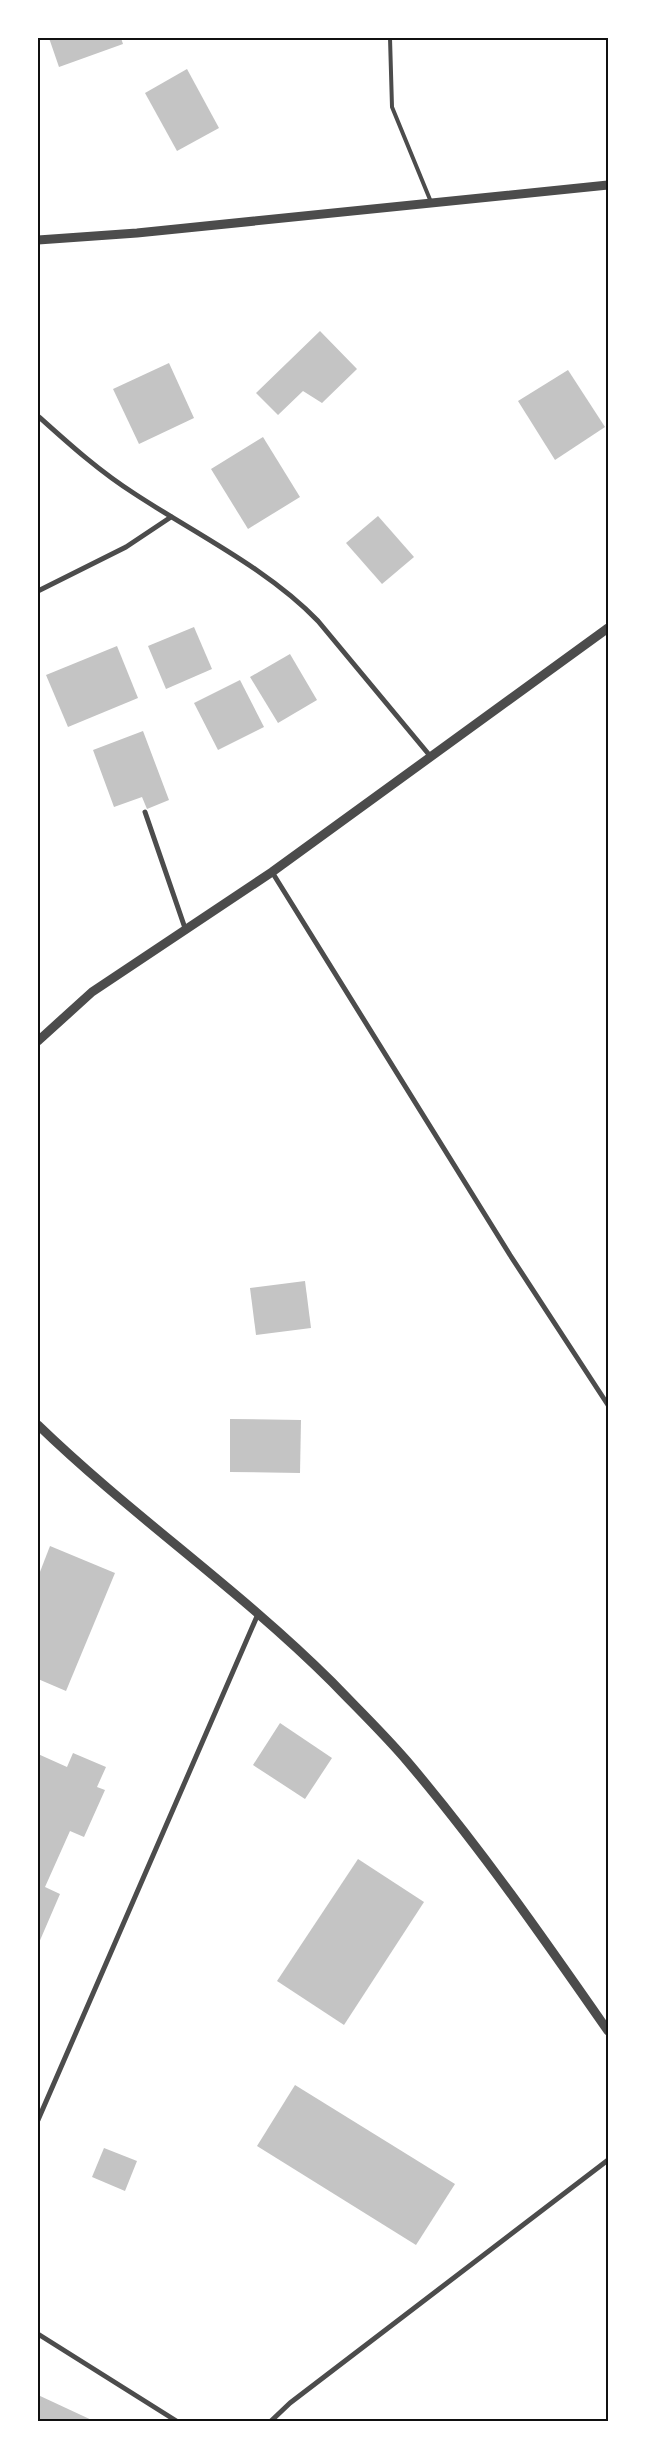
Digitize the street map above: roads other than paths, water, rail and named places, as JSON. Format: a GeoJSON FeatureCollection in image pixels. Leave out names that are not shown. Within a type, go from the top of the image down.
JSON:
{"type":"FeatureCollection","features":[{"type":"Feature","properties":{"kind":"street"},"geometry":{"type":"LineString","coordinates":[[38,240],[137,233],[608,185]]}},
{"type":"Feature","properties":{"kind":"street"},"geometry":{"type":"LineString","coordinates":[[38,416],[133,493],[298,600],[318,621],[431,757]]}},
{"type":"Feature","properties":{"kind":"street"},"geometry":{"type":"LineString","coordinates":[[38,591],[126,547],[171,517]]}},
{"type":"Feature","properties":{"kind":"street"},"geometry":{"type":"LineString","coordinates":[[38,1041],[92,992],[272,872],[608,628]]}},
{"type":"Feature","properties":{"kind":"street"},"geometry":{"type":"LineString","coordinates":[[145,812],[186,931]]}},
{"type":"Feature","properties":{"kind":"street"},"geometry":{"type":"LineString","coordinates":[[272,872],[505,1246],[608,1405]]}},
{"type":"Feature","properties":{"kind":"street"},"geometry":{"type":"LineString","coordinates":[[38,1425],[75,1460],[258,1614],[330,1681],[406,1760],[522,1908],[608,2031]]}},
{"type":"Feature","properties":{"kind":"street"},"geometry":{"type":"LineString","coordinates":[[38,2120],[258,1614]]}},
{"type":"Feature","properties":{"kind":"street"},"geometry":{"type":"LineString","coordinates":[[270,2422],[298,2397],[608,2160]]}},
{"type":"Feature","properties":{"kind":"street"},"geometry":{"type":"LineString","coordinates":[[38,2334],[178,2422]]}},
{"type":"Feature","properties":{"kind":"lane"},"geometry":{"type":"LineString","coordinates":[[390,38],[392,107],[431,202]]}}]}
